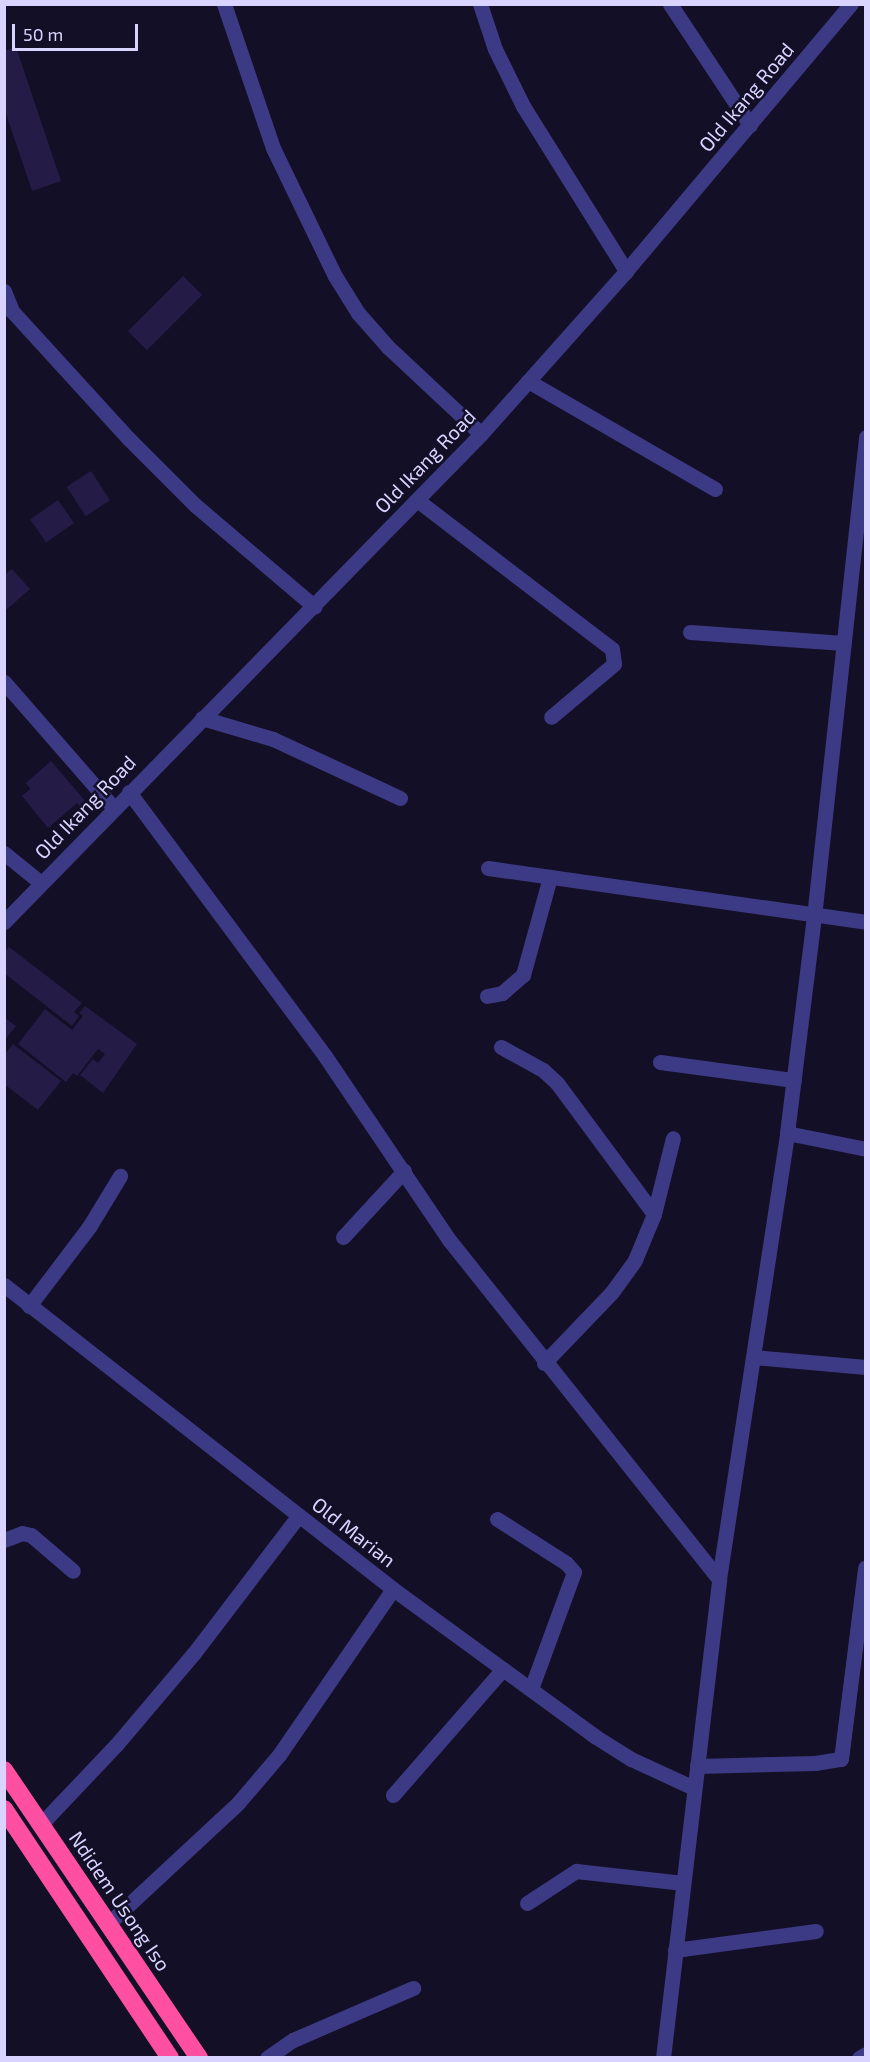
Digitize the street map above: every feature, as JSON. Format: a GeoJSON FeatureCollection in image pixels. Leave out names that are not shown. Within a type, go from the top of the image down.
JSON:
{"type":"FeatureCollection","features":[{"type":"Feature","properties":{"kind":"highway","name":"Ndidem Usong Iso"},"geometry":{"type":"LineString","coordinates":[[4,1770],[199,2058]]}},
{"type":"Feature","properties":{"kind":"highway"},"geometry":{"type":"LineString","coordinates":[[4,1809],[170,2058]]}},
{"type":"Feature","properties":{"kind":"street"},"geometry":{"type":"LineString","coordinates":[[224,4],[273,148],[335,276],[358,313],[388,347],[481,434]]}},
{"type":"Feature","properties":{"kind":"street"},"geometry":{"type":"LineString","coordinates":[[480,4],[495,49],[523,106],[626,271]]}},
{"type":"Feature","properties":{"kind":"street"},"geometry":{"type":"LineString","coordinates":[[670,4],[750,125]]}},
{"type":"Feature","properties":{"kind":"street","name":"Old Ikang Road"},"geometry":{"type":"LineString","coordinates":[[4,922],[113,807],[315,607],[481,434],[626,271],[851,4]]}},
{"type":"Feature","properties":{"kind":"street"},"geometry":{"type":"LineString","coordinates":[[4,291],[8,314],[195,505],[315,607]]}},
{"type":"Feature","properties":{"kind":"street"},"geometry":{"type":"LineString","coordinates":[[528,381],[715,489]]}},
{"type":"Feature","properties":{"kind":"street"},"geometry":{"type":"LineString","coordinates":[[663,2058],[719,1579],[794,1080],[866,437]]}},
{"type":"Feature","properties":{"kind":"street"},"geometry":{"type":"LineString","coordinates":[[417,500],[612,649],[614,664],[551,717]]}},
{"type":"Feature","properties":{"kind":"street"},"geometry":{"type":"LineString","coordinates":[[690,632],[844,643]]}},
{"type":"Feature","properties":{"kind":"street"},"geometry":{"type":"LineString","coordinates":[[4,682],[113,807]]}},
{"type":"Feature","properties":{"kind":"street"},"geometry":{"type":"LineString","coordinates":[[202,718],[273,740],[400,798]]}},
{"type":"Feature","properties":{"kind":"street"},"geometry":{"type":"LineString","coordinates":[[129,792],[325,1056],[450,1241],[544,1363],[719,1579]]}},
{"type":"Feature","properties":{"kind":"street"},"geometry":{"type":"LineString","coordinates":[[4,853],[41,883]]}},
{"type":"Feature","properties":{"kind":"street"},"geometry":{"type":"LineString","coordinates":[[488,868],[814,917],[866,922]]}},
{"type":"Feature","properties":{"kind":"street"},"geometry":{"type":"LineString","coordinates":[[487,996],[502,993],[523,975],[550,877]]}},
{"type":"Feature","properties":{"kind":"street"},"geometry":{"type":"LineString","coordinates":[[501,1047],[543,1070],[556,1083],[654,1214]]}},
{"type":"Feature","properties":{"kind":"street"},"geometry":{"type":"LineString","coordinates":[[660,1062],[794,1080]]}},
{"type":"Feature","properties":{"kind":"street"},"geometry":{"type":"LineString","coordinates":[[787,1133],[866,1149]]}},
{"type":"Feature","properties":{"kind":"street"},"geometry":{"type":"LineString","coordinates":[[544,1363],[624,1278],[654,1214],[673,1138]]}},
{"type":"Feature","properties":{"kind":"street"},"geometry":{"type":"LineString","coordinates":[[343,1237],[404,1171]]}},
{"type":"Feature","properties":{"kind":"street"},"geometry":{"type":"LineString","coordinates":[[29,1306],[89,1227],[120,1176]]}},
{"type":"Feature","properties":{"kind":"street","name":"Old Marian"},"geometry":{"type":"LineString","coordinates":[[4,1285],[393,1589],[631,1759],[694,1788]]}},
{"type":"Feature","properties":{"kind":"street"},"geometry":{"type":"LineString","coordinates":[[753,1357],[866,1367]]}},
{"type":"Feature","properties":{"kind":"street"},"geometry":{"type":"LineString","coordinates":[[41,1824],[116,1745],[194,1653],[299,1515]]}},
{"type":"Feature","properties":{"kind":"street"},"geometry":{"type":"LineString","coordinates":[[497,1519],[566,1563],[574,1572],[531,1689]]}},
{"type":"Feature","properties":{"kind":"street"},"geometry":{"type":"LineString","coordinates":[[4,1540],[22,1533],[31,1535],[73,1571]]}},
{"type":"Feature","properties":{"kind":"street"},"geometry":{"type":"LineString","coordinates":[[697,1766],[803,1764],[841,1759],[865,1568]]}},
{"type":"Feature","properties":{"kind":"street"},"geometry":{"type":"LineString","coordinates":[[108,1923],[238,1803],[279,1755],[393,1589]]}},
{"type":"Feature","properties":{"kind":"street"},"geometry":{"type":"LineString","coordinates":[[393,1795],[503,1669]]}},
{"type":"Feature","properties":{"kind":"street"},"geometry":{"type":"LineString","coordinates":[[527,1903],[576,1871],[683,1883]]}},
{"type":"Feature","properties":{"kind":"street"},"geometry":{"type":"LineString","coordinates":[[675,1950],[816,1931]]}},
{"type":"Feature","properties":{"kind":"street"},"geometry":{"type":"LineString","coordinates":[[267,2058],[293,2040],[413,1988]]}},
{"type":"Feature","properties":{"kind":"street"},"geometry":{"type":"LineString","coordinates":[[859,2058],[866,2054]]}},
{"type":"Feature","properties":{"kind":"building"},"geometry":{"type":"Polygon","coordinates":[[[16,47],[61,181],[32,191],[4,108],[4,51],[16,47]]]}},
{"type":"Feature","properties":{"kind":"building"},"geometry":{"type":"Polygon","coordinates":[[[183,276],[202,295],[147,350],[128,331],[183,276]]]}},
{"type":"Feature","properties":{"kind":"building"},"geometry":{"type":"Polygon","coordinates":[[[91,471],[110,500],[86,516],[67,487],[91,471]]]}},
{"type":"Feature","properties":{"kind":"building"},"geometry":{"type":"Polygon","coordinates":[[[58,500],[74,523],[46,542],[30,520],[58,500]]]}},
{"type":"Feature","properties":{"kind":"building"},"geometry":{"type":"Polygon","coordinates":[[[12,569],[30,589],[4,612],[4,575],[12,569]]]}},
{"type":"Feature","properties":{"kind":"building"},"geometry":{"type":"Polygon","coordinates":[[[51,761],[87,803],[81,808],[77,803],[48,828],[22,796],[30,789],[26,783],[51,761]]]}},
{"type":"Feature","properties":{"kind":"building"},"geometry":{"type":"Polygon","coordinates":[[[9,947],[82,1003],[74,1012],[79,1016],[72,1026],[4,973],[4,952],[9,947]]]}},
{"type":"Feature","properties":{"kind":"building"},"geometry":{"type":"Polygon","coordinates":[[[85,1006],[137,1044],[103,1093],[80,1075],[93,1059],[98,1063],[105,1054],[98,1049],[77,1076],[73,1073],[66,1082],[18,1044],[45,1009],[72,1030],[83,1016],[79,1013],[85,1006]]]}},
{"type":"Feature","properties":{"kind":"building"},"geometry":{"type":"Polygon","coordinates":[[[4,1017],[16,1026],[4,1041],[4,1017]]]}},
{"type":"Feature","properties":{"kind":"building"},"geometry":{"type":"Polygon","coordinates":[[[13,1044],[61,1081],[38,1110],[4,1084],[4,1055],[13,1044]]]}}]}
